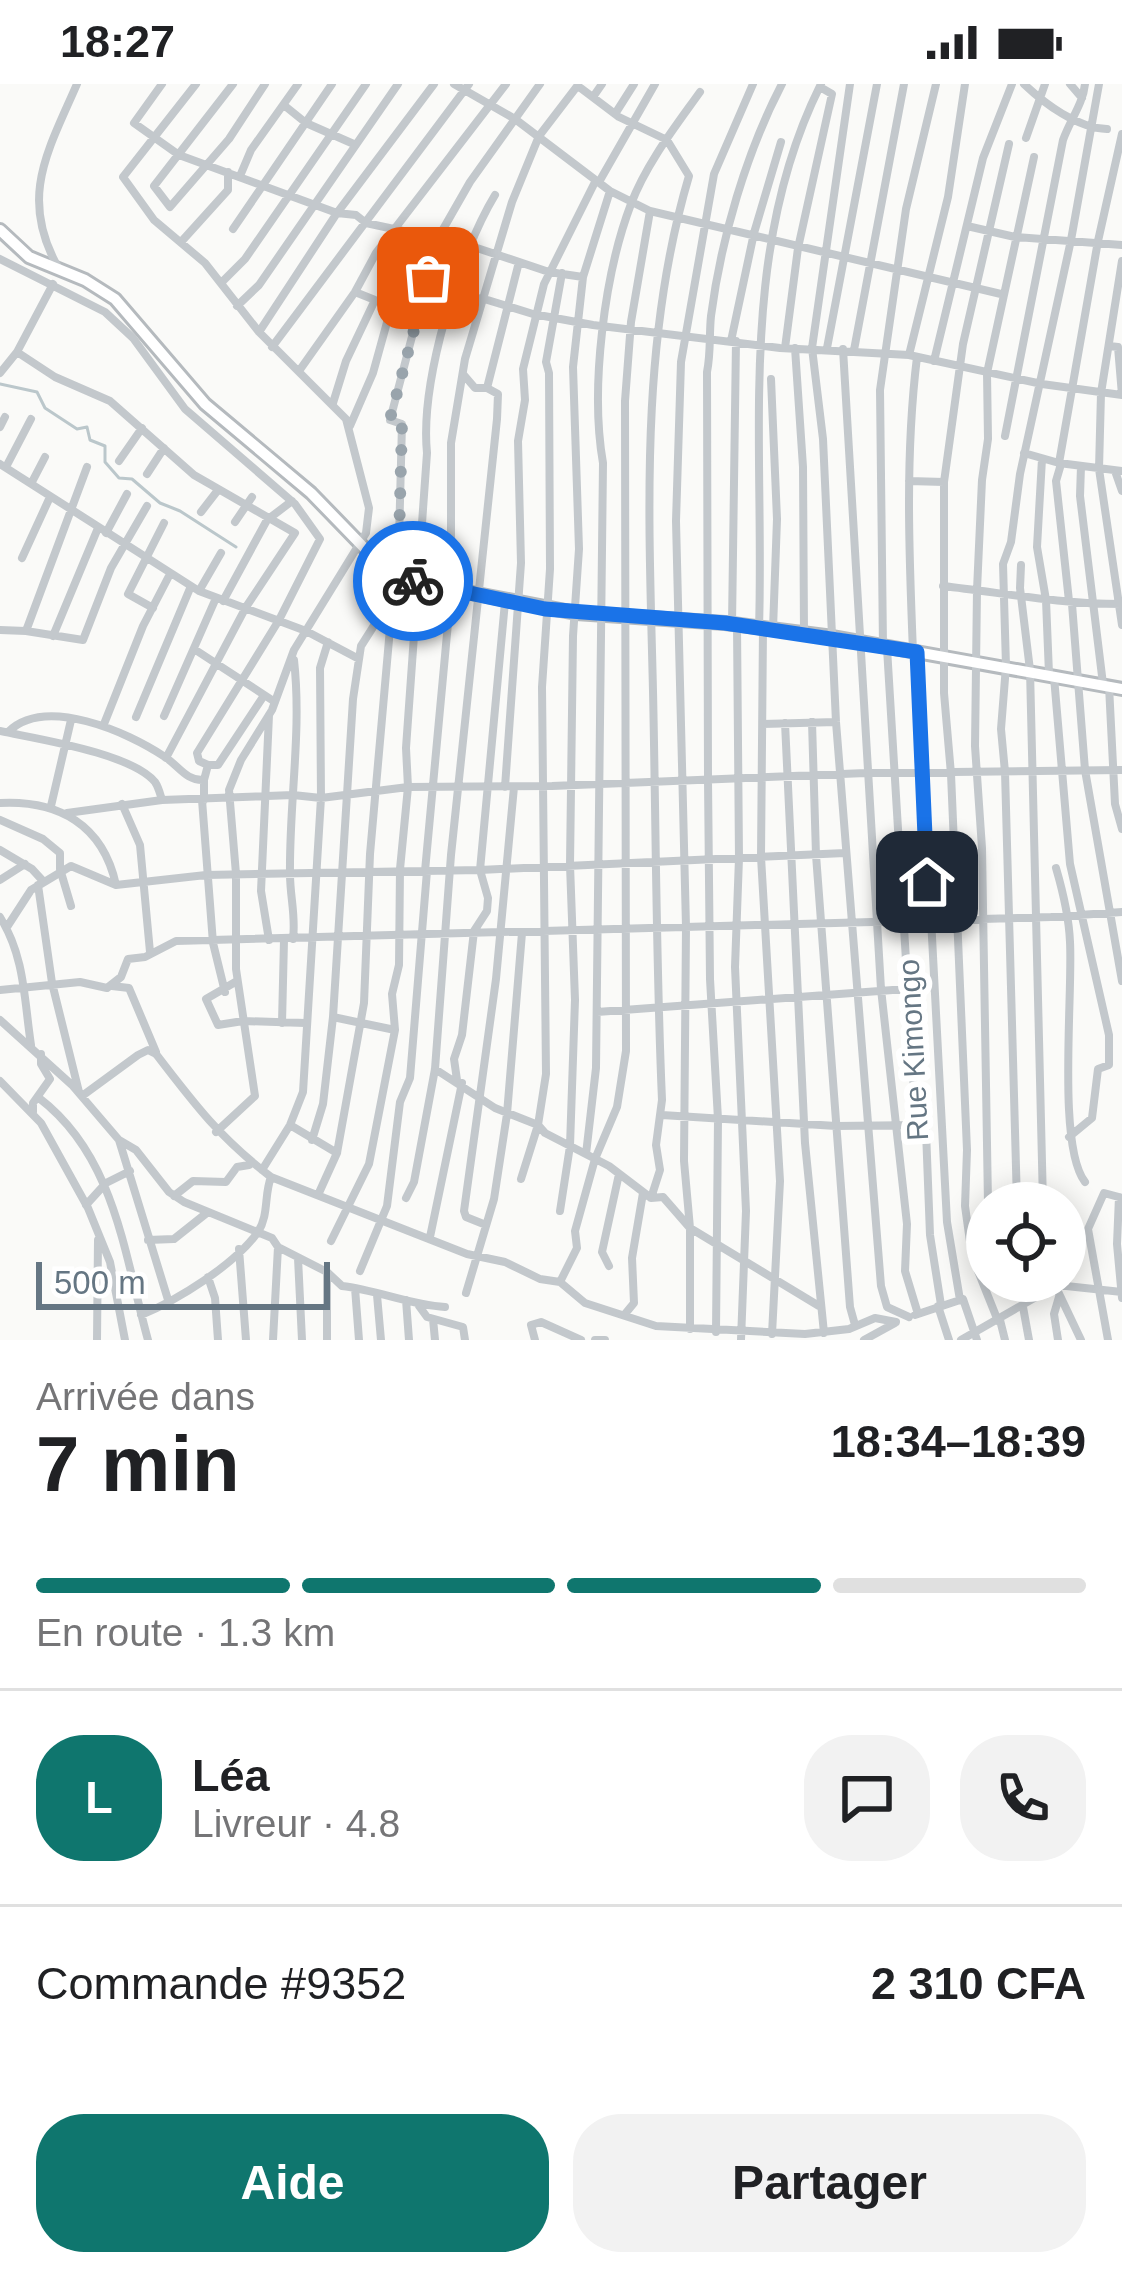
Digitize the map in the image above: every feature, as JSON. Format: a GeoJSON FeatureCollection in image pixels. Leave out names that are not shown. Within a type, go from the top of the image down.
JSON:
{"type":"FeatureCollection","features":[{"type":"Feature","properties":{"kind":"main road"},"geometry":{"type":"LineString","coordinates":[[3,234],[29,257],[86,280],[116,299],[205,404],[311,493],[357,543],[390,569],[418,583],[545,609],[804,633],[1111,686]]}},
{"type":"Feature","properties":{"kind":"street"},"geometry":{"type":"LineString","coordinates":[[59,271],[42,232],[38,184],[46,150],[77,84]]}},
{"type":"Feature","properties":{"kind":"street"},"geometry":{"type":"LineString","coordinates":[[162,84],[134,121],[179,155],[337,213],[356,215],[366,223],[468,245],[549,272],[584,278]]}},
{"type":"Feature","properties":{"kind":"street"},"geometry":{"type":"LineString","coordinates":[[196,84],[122,176],[146,210],[221,284],[272,347],[333,404],[350,428],[357,474],[369,508],[366,533],[306,631],[269,714],[241,760],[229,799],[236,874],[237,981],[255,1096],[216,1132]]}},
{"type":"Feature","properties":{"kind":"street"},"geometry":{"type":"LineString","coordinates":[[233,84],[154,187],[172,207],[204,163],[229,139],[265,84]]}},
{"type":"Feature","properties":{"kind":"street"},"geometry":{"type":"LineString","coordinates":[[240,176],[251,150],[298,84]]}},
{"type":"Feature","properties":{"kind":"street"},"geometry":{"type":"LineString","coordinates":[[233,230],[332,84]]}},
{"type":"Feature","properties":{"kind":"street"},"geometry":{"type":"LineString","coordinates":[[221,284],[245,259],[366,84]]}},
{"type":"Feature","properties":{"kind":"street"},"geometry":{"type":"LineString","coordinates":[[237,306],[259,285],[398,84]]}},
{"type":"Feature","properties":{"kind":"street"},"geometry":{"type":"LineString","coordinates":[[259,332],[337,213],[434,84]]}},
{"type":"Feature","properties":{"kind":"street"},"geometry":{"type":"LineString","coordinates":[[299,371],[393,231],[506,84]]}},
{"type":"Feature","properties":{"kind":"street"},"geometry":{"type":"LineString","coordinates":[[318,1195],[337,1153],[360,1023],[392,595],[390,569],[399,540],[402,424],[390,419],[438,238],[458,200],[540,84]]}},
{"type":"Feature","properties":{"kind":"street"},"geometry":{"type":"LineString","coordinates":[[593,97],[602,84]]}},
{"type":"Feature","properties":{"kind":"street"},"geometry":{"type":"LineString","coordinates":[[615,114],[634,84]]}},
{"type":"Feature","properties":{"kind":"street"},"geometry":{"type":"LineString","coordinates":[[486,1225],[464,1214],[508,867],[512,603],[523,369],[533,314],[549,272],[656,84]]}},
{"type":"Feature","properties":{"kind":"street"},"geometry":{"type":"LineString","coordinates":[[690,1329],[676,521],[683,336],[714,174],[753,84]]}},
{"type":"Feature","properties":{"kind":"street"},"geometry":{"type":"LineString","coordinates":[[716,1332],[718,1119],[710,927],[707,372],[711,312],[738,192],[782,84]]}},
{"type":"Feature","properties":{"kind":"street"},"geometry":{"type":"LineString","coordinates":[[850,84],[812,348],[823,439],[850,922],[884,1302],[914,1316]]}},
{"type":"Feature","properties":{"kind":"street"},"geometry":{"type":"LineString","coordinates":[[827,349],[878,84]]}},
{"type":"Feature","properties":{"kind":"street"},"geometry":{"type":"LineString","coordinates":[[904,84],[870,263],[848,350],[876,920],[907,1224],[905,1271],[914,1316]]}},
{"type":"Feature","properties":{"kind":"street"},"geometry":{"type":"LineString","coordinates":[[935,84],[896,268],[884,352],[879,445],[884,483],[885,648],[907,989],[931,1197],[930,1235],[939,1306],[950,1340]]}},
{"type":"Feature","properties":{"kind":"street","name":"Rue Kimongo"},"geometry":{"type":"LineString","coordinates":[[965,84],[948,197],[913,356],[909,481],[947,1222],[962,1299],[976,1336]]}},
{"type":"Feature","properties":{"kind":"street"},"geometry":{"type":"LineString","coordinates":[[934,361],[983,158],[1012,84]]}},
{"type":"Feature","properties":{"kind":"street"},"geometry":{"type":"LineString","coordinates":[[1024,84],[1091,128],[1122,135],[1098,241],[1056,481],[1084,770],[1117,912],[1122,981]]}},
{"type":"Feature","properties":{"kind":"street"},"geometry":{"type":"LineString","coordinates":[[1026,138],[1045,84]]}},
{"type":"Feature","properties":{"kind":"street"},"geometry":{"type":"LineString","coordinates":[[1070,84],[1119,147]]}},
{"type":"Feature","properties":{"kind":"street"},"geometry":{"type":"LineString","coordinates":[[1005,436],[1063,140],[1084,100],[1085,84]]}},
{"type":"Feature","properties":{"kind":"street"},"geometry":{"type":"LineString","coordinates":[[1015,1182],[1001,729],[1006,666],[1003,564],[1099,84]]}},
{"type":"Feature","properties":{"kind":"street"},"geometry":{"type":"LineString","coordinates":[[360,1270],[382,1222],[400,1102],[410,1078],[451,591],[452,443],[463,374],[512,202],[539,136],[578,85],[634,126],[667,140],[689,176],[676,220],[651,390],[648,544],[660,1170],[647,1196],[632,1258],[634,1304],[624,1315]]}},
{"type":"Feature","properties":{"kind":"street"},"geometry":{"type":"LineString","coordinates":[[272,347],[462,86],[539,136],[610,191],[650,211],[1001,294]]}},
{"type":"Feature","properties":{"kind":"street"},"geometry":{"type":"LineString","coordinates":[[772,1334],[779,1123],[763,926],[765,628],[756,381],[773,240],[800,126],[821,86],[832,94],[798,248],[790,348],[803,467],[804,633]]}},
{"type":"Feature","properties":{"kind":"street"},"geometry":{"type":"LineString","coordinates":[[560,1282],[577,1248],[575,1231],[591,1157],[596,1079],[602,616],[602,463],[597,407],[610,278],[631,203],[700,92]]}},
{"type":"Feature","properties":{"kind":"street"},"geometry":{"type":"LineString","coordinates":[[285,106],[306,123],[356,145]]}},
{"type":"Feature","properties":{"kind":"street"},"geometry":{"type":"LineString","coordinates":[[742,1336],[734,341],[754,233],[781,142]]}},
{"type":"Feature","properties":{"kind":"street"},"geometry":{"type":"LineString","coordinates":[[1005,1340],[972,1256],[965,1206],[967,1150],[944,655],[944,482],[976,288],[1009,144]]}},
{"type":"Feature","properties":{"kind":"street"},"geometry":{"type":"LineString","coordinates":[[987,1182],[977,590],[988,439],[987,373],[1034,157]]}},
{"type":"Feature","properties":{"kind":"street"},"geometry":{"type":"LineString","coordinates":[[181,242],[228,190],[228,172]]}},
{"type":"Feature","properties":{"kind":"street"},"geometry":{"type":"LineString","coordinates":[[560,1211],[569,1146],[574,1000],[570,865],[579,549],[572,405],[584,278],[610,191]]}},
{"type":"Feature","properties":{"kind":"street"},"geometry":{"type":"LineString","coordinates":[[331,1241],[369,1164],[394,1030],[408,787],[406,748],[427,453],[424,416],[439,343],[468,245],[495,195]]}},
{"type":"Feature","properties":{"kind":"street"},"geometry":{"type":"LineString","coordinates":[[146,210],[161,197]]}},
{"type":"Feature","properties":{"kind":"street"},"geometry":{"type":"LineString","coordinates":[[591,1157],[622,1085],[629,1011],[623,708],[625,401],[630,329],[650,211]]}},
{"type":"Feature","properties":{"kind":"street"},"geometry":{"type":"LineString","coordinates":[[967,226],[1015,237],[1122,245]]}},
{"type":"Feature","properties":{"kind":"street"},"geometry":{"type":"LineString","coordinates":[[350,428],[373,373],[412,232]]}},
{"type":"Feature","properties":{"kind":"street"},"geometry":{"type":"LineString","coordinates":[[3,234],[5,260],[97,306],[122,327],[185,409],[292,501],[320,541],[198,759],[218,765],[263,697]]}},
{"type":"Feature","properties":{"kind":"street"},"geometry":{"type":"LineString","coordinates":[[1122,261],[1119,316],[1101,394],[1100,469],[1122,625]]}},
{"type":"Feature","properties":{"kind":"street"},"geometry":{"type":"LineString","coordinates":[[487,388],[519,262]]}},
{"type":"Feature","properties":{"kind":"street"},"geometry":{"type":"LineString","coordinates":[[521,1179],[538,1125],[546,1074],[545,609],[550,569],[549,373],[545,362],[562,273]]}},
{"type":"Feature","properties":{"kind":"street"},"geometry":{"type":"LineString","coordinates":[[0,373],[17,352],[53,284]]}},
{"type":"Feature","properties":{"kind":"street"},"geometry":{"type":"LineString","coordinates":[[333,404],[346,361],[375,300],[355,292]]}},
{"type":"Feature","properties":{"kind":"street"},"geometry":{"type":"LineString","coordinates":[[481,298],[578,323],[712,341],[884,352],[1122,395],[1118,347],[1109,346]]}},
{"type":"Feature","properties":{"kind":"street"},"geometry":{"type":"LineString","coordinates":[[17,352],[55,377],[110,401],[218,490],[295,534],[246,608],[166,758]]}},
{"type":"Feature","properties":{"kind":"street"},"geometry":{"type":"LineString","coordinates":[[346,361],[373,373]]}},
{"type":"Feature","properties":{"kind":"street"},"geometry":{"type":"LineString","coordinates":[[406,1198],[414,1182],[435,1069],[498,394],[476,388],[463,374]]}},
{"type":"Feature","properties":{"kind":"street"},"geometry":{"type":"LineString","coordinates":[[765,628],[777,545],[771,379]]}},
{"type":"Feature","properties":{"kind":"street"},"geometry":{"type":"LineString","coordinates":[[31,418],[3,465],[195,588],[306,631],[359,659]]}},
{"type":"Feature","properties":{"kind":"street"},"geometry":{"type":"LineString","coordinates":[[119,461],[142,428]]}},
{"type":"Feature","properties":{"kind":"street"},"geometry":{"type":"LineString","coordinates":[[147,474],[164,448]]}},
{"type":"Feature","properties":{"kind":"street"},"geometry":{"type":"LineString","coordinates":[[1024,453],[1118,471],[1122,491]]}},
{"type":"Feature","properties":{"kind":"street"},"geometry":{"type":"LineString","coordinates":[[32,482],[45,457]]}},
{"type":"Feature","properties":{"kind":"street"},"geometry":{"type":"LineString","coordinates":[[1042,459],[1037,547],[1070,863],[1109,1035],[1109,1065],[1098,1069],[1091,1121],[1070,1137]]}},
{"type":"Feature","properties":{"kind":"street"},"geometry":{"type":"LineString","coordinates":[[26,631],[87,466]]}},
{"type":"Feature","properties":{"kind":"street"},"geometry":{"type":"LineString","coordinates":[[1081,466],[1080,496],[1111,686],[1111,744],[1118,770],[1116,810],[1122,829]]}},
{"type":"Feature","properties":{"kind":"street"},"geometry":{"type":"LineString","coordinates":[[909,481],[944,482]]}},
{"type":"Feature","properties":{"kind":"street"},"geometry":{"type":"LineString","coordinates":[[201,512],[218,490]]}},
{"type":"Feature","properties":{"kind":"street"},"geometry":{"type":"LineString","coordinates":[[53,636],[102,530],[127,494]]}},
{"type":"Feature","properties":{"kind":"street"},"geometry":{"type":"LineString","coordinates":[[22,558],[50,497]]}},
{"type":"Feature","properties":{"kind":"street"},"geometry":{"type":"LineString","coordinates":[[235,522],[252,497]]}},
{"type":"Feature","properties":{"kind":"street"},"geometry":{"type":"LineString","coordinates":[[164,716],[220,599],[267,520],[292,501]]}},
{"type":"Feature","properties":{"kind":"street"},"geometry":{"type":"LineString","coordinates":[[0,629],[83,640],[123,543],[147,506]]}},
{"type":"Feature","properties":{"kind":"street"},"geometry":{"type":"LineString","coordinates":[[153,608],[128,594],[164,523]]}},
{"type":"Feature","properties":{"kind":"street"},"geometry":{"type":"LineString","coordinates":[[136,717],[195,588],[221,554]]}},
{"type":"Feature","properties":{"kind":"street"},"geometry":{"type":"LineString","coordinates":[[1021,565],[1030,670],[1042,1182]]}},
{"type":"Feature","properties":{"kind":"street"},"geometry":{"type":"LineString","coordinates":[[104,724],[170,574]]}},
{"type":"Feature","properties":{"kind":"street"},"geometry":{"type":"LineString","coordinates":[[944,586],[1002,592],[1023,600],[1120,604]]}},
{"type":"Feature","properties":{"kind":"street"},"geometry":{"type":"LineString","coordinates":[[312,1140],[323,1104],[333,1017],[353,698],[365,638],[392,595]]}},
{"type":"Feature","properties":{"kind":"street"},"geometry":{"type":"LineString","coordinates":[[430,1237],[459,1082],[454,1059],[464,1022],[474,931],[487,911],[480,870],[512,603]]}},
{"type":"Feature","properties":{"kind":"street"},"geometry":{"type":"LineString","coordinates":[[257,1167],[290,1125],[302,1097],[321,798],[321,662],[328,642]]}},
{"type":"Feature","properties":{"kind":"street"},"geometry":{"type":"LineString","coordinates":[[194,649],[274,702]]}},
{"type":"Feature","properties":{"kind":"street"},"geometry":{"type":"LineString","coordinates":[[282,1022],[289,939],[296,915],[290,873],[294,658]]}},
{"type":"Feature","properties":{"kind":"street"},"geometry":{"type":"LineString","coordinates":[[268,940],[262,903],[269,714]]}},
{"type":"Feature","properties":{"kind":"street"},"geometry":{"type":"LineString","coordinates":[[4,731],[31,718],[104,724],[166,758],[192,780],[204,780]]}},
{"type":"Feature","properties":{"kind":"street"},"geometry":{"type":"LineString","coordinates":[[51,806],[71,720]]}},
{"type":"Feature","properties":{"kind":"street"},"geometry":{"type":"LineString","coordinates":[[812,722],[815,855],[850,1307],[856,1325]]}},
{"type":"Feature","properties":{"kind":"street"},"geometry":{"type":"LineString","coordinates":[[763,724],[836,722]]}},
{"type":"Feature","properties":{"kind":"street"},"geometry":{"type":"LineString","coordinates":[[785,723],[805,1143],[824,1333]]}},
{"type":"Feature","properties":{"kind":"street"},"geometry":{"type":"LineString","coordinates":[[4,731],[64,742],[152,780],[162,800]]}},
{"type":"Feature","properties":{"kind":"street"},"geometry":{"type":"LineString","coordinates":[[1111,744],[1122,744]]}},
{"type":"Feature","properties":{"kind":"street"},"geometry":{"type":"LineString","coordinates":[[208,765],[203,800],[206,875],[213,943],[225,992]]}},
{"type":"Feature","properties":{"kind":"street"},"geometry":{"type":"LineString","coordinates":[[68,813],[162,800],[321,798],[408,787],[488,788],[866,772],[1118,770]]}},
{"type":"Feature","properties":{"kind":"street"},"geometry":{"type":"LineString","coordinates":[[0,803],[51,806],[68,813],[102,849],[116,885]]}},
{"type":"Feature","properties":{"kind":"street"},"geometry":{"type":"LineString","coordinates":[[122,804],[135,826],[150,952]]}},
{"type":"Feature","properties":{"kind":"street"},"geometry":{"type":"LineString","coordinates":[[0,820],[52,845],[60,854],[71,906]]}},
{"type":"Feature","properties":{"kind":"street"},"geometry":{"type":"LineString","coordinates":[[0,850],[25,864],[41,883],[52,983],[81,1095]]}},
{"type":"Feature","properties":{"kind":"street"},"geometry":{"type":"LineString","coordinates":[[7,927],[22,900],[41,883],[60,869],[76,866],[116,885],[206,875],[451,871],[845,853]]}},
{"type":"Feature","properties":{"kind":"street"},"geometry":{"type":"LineString","coordinates":[[0,880],[25,864]]}},
{"type":"Feature","properties":{"kind":"street"},"geometry":{"type":"LineString","coordinates":[[1056,868],[1067,915],[1070,1137],[1077,1172],[1085,1182]]}},
{"type":"Feature","properties":{"kind":"street"},"geometry":{"type":"LineString","coordinates":[[112,986],[128,959],[146,957],[176,941],[1117,912]]}},
{"type":"Feature","properties":{"kind":"street"},"geometry":{"type":"LineString","coordinates":[[0,917],[23,967],[32,1046]]}},
{"type":"Feature","properties":{"kind":"street"},"geometry":{"type":"LineString","coordinates":[[466,1293],[486,1225],[507,1114],[522,933]]}},
{"type":"Feature","properties":{"kind":"street"},"geometry":{"type":"LineString","coordinates":[[237,981],[206,999],[217,1023],[305,1024]]}},
{"type":"Feature","properties":{"kind":"street"},"geometry":{"type":"LineString","coordinates":[[2,986],[92,982],[104,988],[129,988],[157,1054],[216,1132],[271,1177],[382,1222],[560,1282],[585,1303],[656,1326],[742,1336],[824,1333],[875,1318],[896,1322]]}},
{"type":"Feature","properties":{"kind":"street"},"geometry":{"type":"LineString","coordinates":[[597,1012],[933,987]]}},
{"type":"Feature","properties":{"kind":"street"},"geometry":{"type":"LineString","coordinates":[[574,1000],[596,1000]]}},
{"type":"Feature","properties":{"kind":"street"},"geometry":{"type":"LineString","coordinates":[[333,1017],[394,1030]]}},
{"type":"Feature","properties":{"kind":"street"},"geometry":{"type":"LineString","coordinates":[[0,1020],[81,1095],[119,1140],[136,1150],[174,1196],[272,1238],[278,1247],[327,1272],[339,1285],[417,1304],[433,1319],[463,1327],[465,1340]]}},
{"type":"Feature","properties":{"kind":"street"},"geometry":{"type":"LineString","coordinates":[[81,1095],[138,1054],[148,1050],[157,1054]]}},
{"type":"Feature","properties":{"kind":"street"},"geometry":{"type":"LineString","coordinates":[[34,1114],[33,1103],[50,1079],[40,1054]]}},
{"type":"Feature","properties":{"kind":"street"},"geometry":{"type":"LineString","coordinates":[[435,1069],[507,1114],[538,1125],[647,1196],[663,1197],[690,1228],[820,1307]]}},
{"type":"Feature","properties":{"kind":"street"},"geometry":{"type":"LineString","coordinates":[[0,1082],[34,1114],[86,1205],[110,1262],[125,1340]]}},
{"type":"Feature","properties":{"kind":"street"},"geometry":{"type":"LineString","coordinates":[[39,1098],[63,1117],[106,1183],[148,1340]]}},
{"type":"Feature","properties":{"kind":"street"},"geometry":{"type":"LineString","coordinates":[[662,1115],[920,1126]]}},
{"type":"Feature","properties":{"kind":"street"},"geometry":{"type":"LineString","coordinates":[[290,1125],[337,1153]]}},
{"type":"Feature","properties":{"kind":"street"},"geometry":{"type":"LineString","coordinates":[[119,1140],[169,1304]]}},
{"type":"Feature","properties":{"kind":"street"},"geometry":{"type":"LineString","coordinates":[[658,1148],[684,1156]]}},
{"type":"Feature","properties":{"kind":"street"},"geometry":{"type":"LineString","coordinates":[[174,1196],[193,1181],[226,1182],[237,1167],[257,1167]]}},
{"type":"Feature","properties":{"kind":"street"},"geometry":{"type":"LineString","coordinates":[[86,1205],[106,1183],[130,1171]]}},
{"type":"Feature","properties":{"kind":"street"},"geometry":{"type":"LineString","coordinates":[[609,1266],[602,1252],[619,1174]]}},
{"type":"Feature","properties":{"kind":"street"},"geometry":{"type":"LineString","coordinates":[[141,1315],[169,1304],[259,1231],[271,1177]]}},
{"type":"Feature","properties":{"kind":"street"},"geometry":{"type":"LineString","coordinates":[[1086,1289],[1100,1291],[1122,1294],[1120,1197],[1104,1193],[1088,1222],[1100,1291],[1108,1340]]}},
{"type":"Feature","properties":{"kind":"street"},"geometry":{"type":"LineString","coordinates":[[148,1240],[174,1239],[208,1212]]}},
{"type":"Feature","properties":{"kind":"street"},"geometry":{"type":"LineString","coordinates":[[97,1340],[98,1235]]}},
{"type":"Feature","properties":{"kind":"street"},"geometry":{"type":"LineString","coordinates":[[273,1340],[278,1247]]}},
{"type":"Feature","properties":{"kind":"street"},"geometry":{"type":"LineString","coordinates":[[239,1249],[246,1340]]}},
{"type":"Feature","properties":{"kind":"street"},"geometry":{"type":"LineString","coordinates":[[298,1258],[302,1340]]}},
{"type":"Feature","properties":{"kind":"street"},"geometry":{"type":"LineString","coordinates":[[327,1272],[327,1340]]}},
{"type":"Feature","properties":{"kind":"street"},"geometry":{"type":"LineString","coordinates":[[208,1276],[218,1340]]}},
{"type":"Feature","properties":{"kind":"street"},"geometry":{"type":"LineString","coordinates":[[355,1288],[358,1340]]}},
{"type":"Feature","properties":{"kind":"street"},"geometry":{"type":"LineString","coordinates":[[377,1295],[381,1340]]}},
{"type":"Feature","properties":{"kind":"street"},"geometry":{"type":"LineString","coordinates":[[406,1299],[410,1340]]}},
{"type":"Feature","properties":{"kind":"street"},"geometry":{"type":"LineString","coordinates":[[867,1340],[896,1322],[962,1299]]}},
{"type":"Feature","properties":{"kind":"street"},"geometry":{"type":"LineString","coordinates":[[962,1340],[1029,1302]]}},
{"type":"Feature","properties":{"kind":"street"},"geometry":{"type":"LineString","coordinates":[[1058,1302],[1054,1314],[1058,1340]]}},
{"type":"Feature","properties":{"kind":"street"},"geometry":{"type":"LineString","coordinates":[[1062,1302],[1081,1340]]}},
{"type":"Feature","properties":{"kind":"street"},"geometry":{"type":"LineString","coordinates":[[417,1304],[446,1306]]}},
{"type":"Feature","properties":{"kind":"street"},"geometry":{"type":"LineString","coordinates":[[1023,1306],[1029,1340]]}},
{"type":"Feature","properties":{"kind":"street"},"geometry":{"type":"LineString","coordinates":[[433,1319],[435,1340]]}},
{"type":"Feature","properties":{"kind":"street"},"geometry":{"type":"LineString","coordinates":[[535,1340],[531,1327],[538,1322],[581,1340]]}},
{"type":"Feature","properties":{"kind":"street"},"geometry":{"type":"LineString","coordinates":[[595,1340],[605,1340]]}},
{"type":"Feature","properties":{"kind":"waterway"},"geometry":{"type":"LineString","coordinates":[[0,384],[37,392],[45,408],[77,429],[87,427],[90,440],[105,446],[105,462],[119,478],[132,479],[160,503],[236,547]]}},
{"type":"Feature","properties":{"kind":"way so far"},"geometry":{"type":"LineString","coordinates":[[413,581],[385,566],[399,540],[402,424],[390,419],[428,278]]}},
{"type":"Feature","properties":{"kind":"route"},"geometry":{"type":"LineString","coordinates":[[413,581],[545,609],[725,623],[917,652],[927,882]]}}]}
